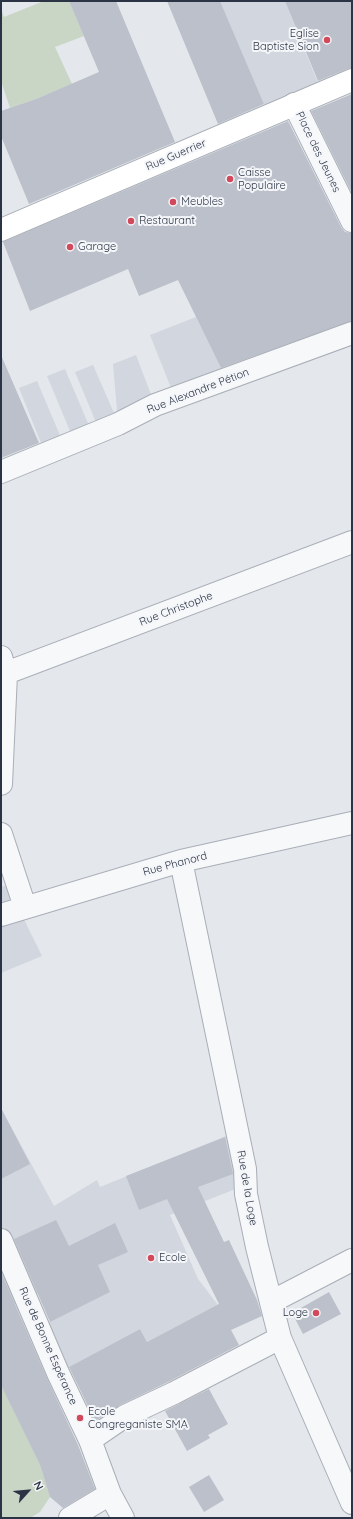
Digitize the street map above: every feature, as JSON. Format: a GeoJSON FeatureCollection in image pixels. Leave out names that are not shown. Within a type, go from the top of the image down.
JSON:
{"type":"FeatureCollection","features":[{"type":"Feature","properties":{"kind":"main road","name":"Rue Guerrier"},"geometry":{"type":"LineString","coordinates":[[1,230],[352,80]]}},
{"type":"Feature","properties":{"kind":"street","name":"Place des Jeunes"},"geometry":{"type":"LineString","coordinates":[[294,104],[352,221]]}},
{"type":"Feature","properties":{"kind":"street","name":"Rue Alexandre Pétion"},"geometry":{"type":"LineString","coordinates":[[1,472],[118,424],[155,405],[352,333]]}},
{"type":"Feature","properties":{"kind":"street","name":"Rue Christophe"},"geometry":{"type":"LineString","coordinates":[[3,668],[352,542]]}},
{"type":"Feature","properties":{"kind":"street"},"geometry":{"type":"LineString","coordinates":[[1,784],[3,668]]}},
{"type":"Feature","properties":{"kind":"street","name":"Rue Phanord"},"geometry":{"type":"LineString","coordinates":[[1,915],[181,861],[352,823]]}},
{"type":"Feature","properties":{"kind":"street"},"geometry":{"type":"LineString","coordinates":[[1,834],[25,907]]}},
{"type":"Feature","properties":{"kind":"street","name":"Rue de la Loge"},"geometry":{"type":"LineString","coordinates":[[181,861],[245,1169],[246,1194],[257,1247],[280,1338],[352,1503]]}},
{"type":"Feature","properties":{"kind":"street","name":"Rue de Bonne Espérance"},"geometry":{"type":"LineString","coordinates":[[1,1240],[58,1373],[90,1440],[110,1494],[123,1518]]}},
{"type":"Feature","properties":{"kind":"street"},"geometry":{"type":"LineString","coordinates":[[271,1302],[352,1260]]}},
{"type":"Feature","properties":{"kind":"street"},"geometry":{"type":"LineString","coordinates":[[90,1440],[125,1416],[174,1393],[280,1338]]}},
{"type":"Feature","properties":{"kind":"street"},"geometry":{"type":"LineString","coordinates":[[70,1518],[110,1494]]}},
{"type":"Feature","properties":{"kind":"shaded area"},"geometry":{"type":"Polygon","coordinates":[[[220,1],[285,1],[322,93],[269,116],[220,1]]]}},
{"type":"Feature","properties":{"kind":"shaded area"},"geometry":{"type":"Polygon","coordinates":[[[196,317],[227,380],[175,398],[150,335],[196,317]]]}},
{"type":"Feature","properties":{"kind":"shaded area"},"geometry":{"type":"Polygon","coordinates":[[[136,355],[155,405],[100,432],[75,372],[93,365],[118,422],[113,364],[136,355]]]}},
{"type":"Feature","properties":{"kind":"shaded area"},"geometry":{"type":"Polygon","coordinates":[[[65,369],[90,428],[72,436],[47,376],[65,369]]]}},
{"type":"Feature","properties":{"kind":"shaded area"},"geometry":{"type":"Polygon","coordinates":[[[37,381],[62,440],[43,448],[19,388],[37,381]]]}},
{"type":"Feature","properties":{"kind":"shaded area"},"geometry":{"type":"Polygon","coordinates":[[[7,885],[42,956],[1,973],[1,887],[7,885]]]}},
{"type":"Feature","properties":{"kind":"shaded area","name":"Ecole"},"geometry":{"type":"Polygon","coordinates":[[[1,1108],[54,1206],[97,1180],[100,1187],[236,1132],[243,1186],[170,1215],[198,1279],[218,1305],[147,1342],[140,1329],[58,1373],[39,1327],[109,1292],[97,1265],[1,1311],[1,1108]]]}},
{"type":"Feature","properties":{"kind":"green space"},"geometry":{"type":"Polygon","coordinates":[[[44,1],[69,1],[84,36],[55,47],[72,84],[10,108],[1,81],[1,9],[4,17],[44,1]]]}},
{"type":"Feature","properties":{"kind":"green space"},"geometry":{"type":"Polygon","coordinates":[[[1,1384],[40,1465],[50,1497],[40,1512],[30,1518],[1,1518],[1,1384]]]}},
{"type":"Feature","properties":{"kind":"building"},"geometry":{"type":"Polygon","coordinates":[[[69,1],[116,1],[175,142],[29,204],[1,136],[1,111],[36,99],[99,72],[69,1]]]}},
{"type":"Feature","properties":{"kind":"building"},"geometry":{"type":"Polygon","coordinates":[[[167,1],[220,1],[264,104],[218,124],[167,1]]]}},
{"type":"Feature","properties":{"kind":"building","name":"Eglise Baptiste Sion"},"geometry":{"type":"Polygon","coordinates":[[[285,1],[352,1],[352,68],[318,81],[285,1]]]}},
{"type":"Feature","properties":{"kind":"building"},"geometry":{"type":"Polygon","coordinates":[[[352,94],[352,193],[311,111],[352,94]]]}},
{"type":"Feature","properties":{"kind":"building"},"geometry":{"type":"Polygon","coordinates":[[[288,121],[341,227],[345,232],[352,233],[352,321],[221,368],[178,280],[139,296],[128,269],[30,311],[3,242],[288,121]]]}},
{"type":"Feature","properties":{"kind":"building"},"geometry":{"type":"Polygon","coordinates":[[[1,355],[39,443],[1,458],[1,355]]]}},
{"type":"Feature","properties":{"kind":"building"},"geometry":{"type":"Polygon","coordinates":[[[1,1108],[30,1164],[1,1179],[1,1108]]]}},
{"type":"Feature","properties":{"kind":"building"},"geometry":{"type":"Polygon","coordinates":[[[225,1137],[233,1174],[198,1187],[224,1242],[229,1240],[257,1300],[262,1316],[231,1330],[239,1345],[120,1405],[95,1421],[69,1367],[140,1329],[147,1342],[219,1304],[167,1199],[139,1210],[126,1176],[225,1137]]]}},
{"type":"Feature","properties":{"kind":"building"},"geometry":{"type":"Polygon","coordinates":[[[56,1220],[69,1246],[115,1223],[128,1252],[98,1265],[110,1292],[50,1322],[14,1239],[56,1220]]]}},
{"type":"Feature","properties":{"kind":"building"},"geometry":{"type":"Polygon","coordinates":[[[1,1272],[78,1445],[95,1489],[63,1508],[50,1497],[40,1465],[1,1385],[1,1272]]]}},
{"type":"Feature","properties":{"kind":"building","name":"Loge"},"geometry":{"type":"Polygon","coordinates":[[[329,1292],[341,1314],[303,1334],[292,1313],[329,1292]]]}},
{"type":"Feature","properties":{"kind":"building"},"geometry":{"type":"Polygon","coordinates":[[[209,1389],[228,1424],[208,1435],[210,1438],[187,1451],[165,1411],[209,1389]]]}},
{"type":"Feature","properties":{"kind":"building"},"geometry":{"type":"Polygon","coordinates":[[[209,1475],[224,1500],[204,1512],[189,1487],[209,1475]]]}},
{"type":"Feature","properties":{"kind":"place","name":"Eglise Baptiste Sion"},"geometry":{"type":"Point","coordinates":[327,40]}},
{"type":"Feature","properties":{"kind":"place","name":"Caisse Populaire"},"geometry":{"type":"Point","coordinates":[230,179]}},
{"type":"Feature","properties":{"kind":"place","name":"Meubles"},"geometry":{"type":"Point","coordinates":[173,202]}},
{"type":"Feature","properties":{"kind":"place","name":"Restaurant"},"geometry":{"type":"Point","coordinates":[131,221]}},
{"type":"Feature","properties":{"kind":"place","name":"Garage"},"geometry":{"type":"Point","coordinates":[70,247]}},
{"type":"Feature","properties":{"kind":"place","name":"Ecole"},"geometry":{"type":"Point","coordinates":[151,1258]}},
{"type":"Feature","properties":{"kind":"place","name":"Loge"},"geometry":{"type":"Point","coordinates":[316,1313]}},
{"type":"Feature","properties":{"kind":"place","name":"Ecole Congreganiste SMA"},"geometry":{"type":"Point","coordinates":[80,1418]}}]}
